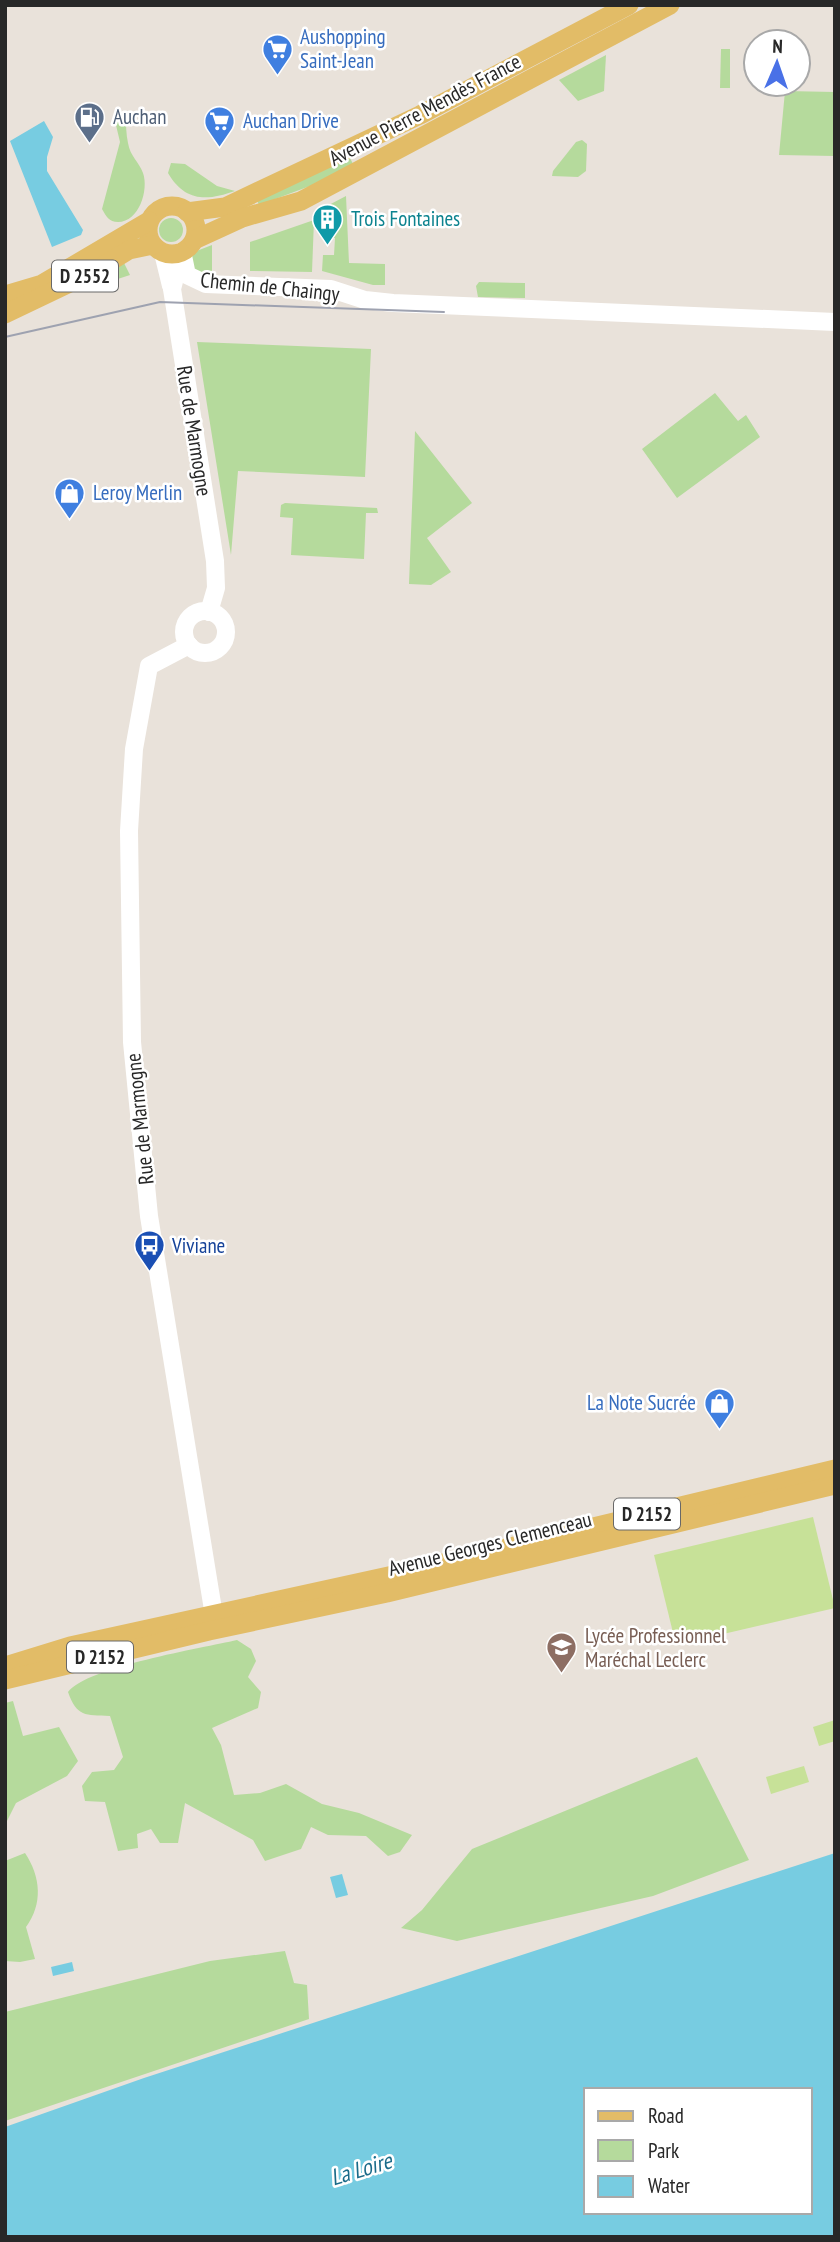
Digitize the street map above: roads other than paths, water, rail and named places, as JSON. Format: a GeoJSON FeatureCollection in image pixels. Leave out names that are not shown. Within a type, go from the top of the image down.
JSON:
{"type":"FeatureCollection","features":[{"type":"Feature","properties":{"kind":"main road","name":"Avenue Pierre Mendès France"},"geometry":{"type":"LineString","coordinates":[[149,221],[162,208],[177,206],[187,212],[213,211],[237,201],[420,115],[629,5]]}},
{"type":"Feature","properties":{"kind":"main road","name":"Avenue Pierre Mendès France"},"geometry":{"type":"LineString","coordinates":[[173,247],[242,218],[301,201],[670,5]]}},
{"type":"Feature","properties":{"kind":"main road"},"geometry":{"type":"LineString","coordinates":[[149,221],[148,233],[173,247],[194,222],[187,212]]}},
{"type":"Feature","properties":{"kind":"main road"},"geometry":{"type":"LineString","coordinates":[[5,295],[42,284],[149,221]]}},
{"type":"Feature","properties":{"kind":"main road","name":"D 2552"},"geometry":{"type":"LineString","coordinates":[[12,313],[129,250],[173,247]]}},
{"type":"Feature","properties":{"kind":"main road","name":"Avenue Georges Clemenceau"},"geometry":{"type":"LineString","coordinates":[[215,1622],[288,1598],[835,1469]]}},
{"type":"Feature","properties":{"kind":"main road","name":"Avenue Georges Clemenceau"},"geometry":{"type":"LineString","coordinates":[[193,1627],[387,1593],[835,1485]]}},
{"type":"Feature","properties":{"kind":"main road","name":"D 2152"},"geometry":{"type":"LineString","coordinates":[[5,1666],[70,1646],[193,1627]]}},
{"type":"Feature","properties":{"kind":"main road","name":"D 2152"},"geometry":{"type":"LineString","coordinates":[[5,1680],[193,1627]]}},
{"type":"Feature","properties":{"kind":"street","name":"Rue de Marmogne"},"geometry":{"type":"LineString","coordinates":[[173,247],[172,289],[215,561],[216,588],[209,611]]}},
{"type":"Feature","properties":{"kind":"street","name":"Chemin de Chaingy"},"geometry":{"type":"LineString","coordinates":[[173,247],[192,280],[206,284],[331,289],[379,302],[835,322]]}},
{"type":"Feature","properties":{"kind":"street"},"geometry":{"type":"LineString","coordinates":[[444,312],[835,328]]}},
{"type":"Feature","properties":{"kind":"street"},"geometry":{"type":"LineString","coordinates":[[209,611],[225,625],[222,645],[205,653],[188,645],[184,633],[187,621],[197,613],[209,611]]}},
{"type":"Feature","properties":{"kind":"street","name":"Rue de Marmogne"},"geometry":{"type":"LineString","coordinates":[[188,645],[149,666],[144,689],[134,749],[130,831],[130,987],[139,1125],[149,1216],[215,1622]]}},
{"type":"Feature","properties":{"kind":"water"},"geometry":{"type":"Polygon","coordinates":[[[44,121],[53,137],[47,157],[47,171],[83,230],[81,235],[52,247],[10,141],[44,121]]]}},
{"type":"Feature","properties":{"kind":"water","name":"La Loire"},"geometry":{"type":"Polygon","coordinates":[[[835,1853],[835,2237],[5,2237],[5,2127],[144,2078],[835,1853]]]}},
{"type":"Feature","properties":{"kind":"water"},"geometry":{"type":"Polygon","coordinates":[[[342,1874],[348,1895],[336,1898],[330,1877],[342,1874]]]}},
{"type":"Feature","properties":{"kind":"water"},"geometry":{"type":"Polygon","coordinates":[[[72,1962],[74,1971],[53,1976],[51,1967],[72,1962]]]}},
{"type":"Feature","properties":{"kind":"tram line"},"geometry":{"type":"LineString","coordinates":[[5,337],[160,302],[444,312]]}},
{"type":"Feature","properties":{"kind":"place","name":"Aushopping Saint-Jean"},"geometry":{"type":"Point","coordinates":[277,76]}},
{"type":"Feature","properties":{"kind":"place","name":"Auchan"},"geometry":{"type":"Point","coordinates":[90,144]}},
{"type":"Feature","properties":{"kind":"place","name":"Auchan Drive"},"geometry":{"type":"Point","coordinates":[220,148]}},
{"type":"Feature","properties":{"kind":"place","name":"Trois Fontaines"},"geometry":{"type":"Point","coordinates":[328,246]}},
{"type":"Feature","properties":{"kind":"place","name":"Leroy Merlin"},"geometry":{"type":"Point","coordinates":[70,520]}},
{"type":"Feature","properties":{"kind":"place","name":"Viviane"},"geometry":{"type":"Point","coordinates":[149,1273]}},
{"type":"Feature","properties":{"kind":"place","name":"La Note Sucrée"},"geometry":{"type":"Point","coordinates":[719,1430]}},
{"type":"Feature","properties":{"kind":"place","name":"Lycée Professionnel Maréchal Leclerc"},"geometry":{"type":"Point","coordinates":[562,1675]}}]}
